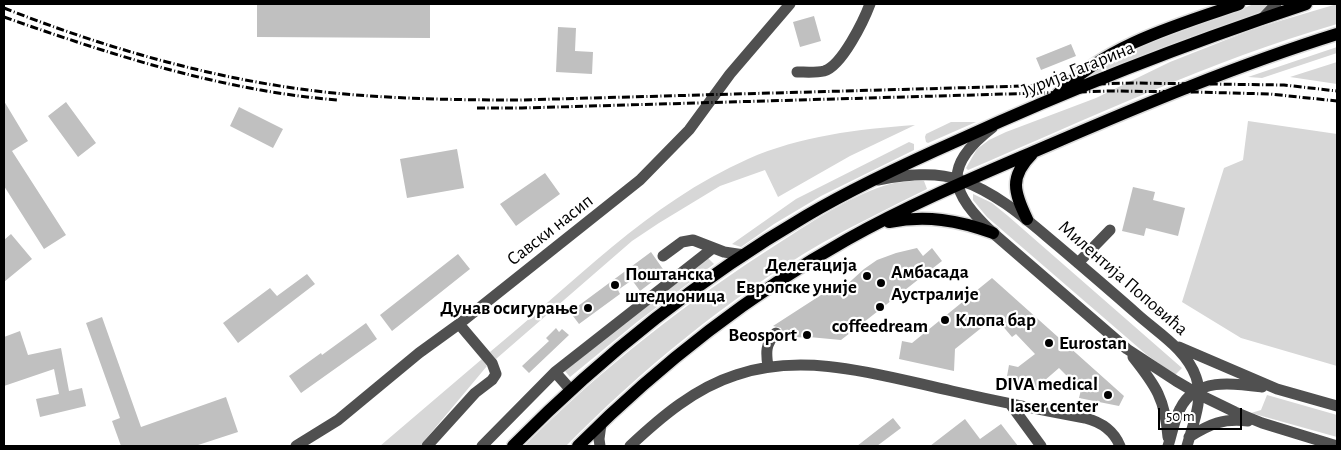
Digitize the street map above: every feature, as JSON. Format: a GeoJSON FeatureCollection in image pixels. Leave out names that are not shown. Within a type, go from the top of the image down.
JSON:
{"type":"FeatureCollection","features":[{"type":"Feature","properties":{"kind":"main road"},"geometry":{"type":"LineString","coordinates":[[1052,99],[1074,79],[1101,61],[1139,40],[1240,4]]}},
{"type":"Feature","properties":{"kind":"main road","name":"Јурија Гагарина"},"geometry":{"type":"LineString","coordinates":[[513,446],[570,389],[670,308],[744,255],[805,216],[869,182],[1052,99],[1151,60],[1306,4]]}},
{"type":"Feature","properties":{"kind":"main road"},"geometry":{"type":"LineString","coordinates":[[578,446],[644,382],[723,319],[798,268],[875,225],[960,182],[1126,111],[1197,83],[1337,34]]}},
{"type":"Feature","properties":{"kind":"main road"},"geometry":{"type":"LineString","coordinates":[[1027,219],[1019,203],[1014,185],[1023,165],[1036,151]]}},
{"type":"Feature","properties":{"kind":"main road"},"geometry":{"type":"LineString","coordinates":[[875,225],[901,220],[928,218],[956,221],[993,233]]}},
{"type":"Feature","properties":{"kind":"street","name":"Савски насип"},"geometry":{"type":"LineString","coordinates":[[296,446],[338,420],[419,353],[459,324],[640,180],[689,130],[730,74],[790,4]]}},
{"type":"Feature","properties":{"kind":"street"},"geometry":{"type":"LineString","coordinates":[[796,72],[826,71],[838,62],[870,4]]}},
{"type":"Feature","properties":{"kind":"street"},"geometry":{"type":"LineString","coordinates":[[1262,19],[1276,4]]}},
{"type":"Feature","properties":{"kind":"street"},"geometry":{"type":"LineString","coordinates":[[1003,120],[976,141],[962,159],[960,182],[966,204],[974,214],[993,233],[1128,350],[1198,392],[1262,423]]}},
{"type":"Feature","properties":{"kind":"street","name":"Милентија Поповића"},"geometry":{"type":"LineString","coordinates":[[869,182],[908,175],[960,182],[991,194],[1027,219],[1173,344],[1189,362],[1197,378],[1198,392]]}},
{"type":"Feature","properties":{"kind":"street"},"geometry":{"type":"LineString","coordinates":[[1078,263],[1110,230]]}},
{"type":"Feature","properties":{"kind":"street"},"geometry":{"type":"LineString","coordinates":[[663,256],[682,242],[690,240],[724,252],[744,255]]}},
{"type":"Feature","properties":{"kind":"street"},"geometry":{"type":"LineString","coordinates":[[482,446],[555,372],[712,248]]}},
{"type":"Feature","properties":{"kind":"street"},"geometry":{"type":"LineString","coordinates":[[427,446],[475,393],[492,380],[496,374],[492,363],[459,324]]}},
{"type":"Feature","properties":{"kind":"street"},"geometry":{"type":"LineString","coordinates":[[768,367],[766,349],[768,342],[776,333]]}},
{"type":"Feature","properties":{"kind":"street"},"geometry":{"type":"LineString","coordinates":[[1173,344],[1277,389],[1337,406]]}},
{"type":"Feature","properties":{"kind":"street"},"geometry":{"type":"LineString","coordinates":[[1128,350],[1149,378],[1162,400],[1168,445]]}},
{"type":"Feature","properties":{"kind":"street"},"geometry":{"type":"LineString","coordinates":[[630,446],[658,421],[697,392],[736,374],[768,367],[806,366],[862,372],[1011,405],[1095,421],[1112,432],[1120,446]]}},
{"type":"Feature","properties":{"kind":"street"},"geometry":{"type":"LineString","coordinates":[[555,372],[570,389]]}},
{"type":"Feature","properties":{"kind":"street"},"geometry":{"type":"LineString","coordinates":[[1168,445],[1180,408],[1198,392],[1217,384],[1241,384],[1277,389]]}},
{"type":"Feature","properties":{"kind":"street"},"geometry":{"type":"LineString","coordinates":[[1188,442],[1198,392]]}},
{"type":"Feature","properties":{"kind":"street"},"geometry":{"type":"LineString","coordinates":[[1011,405],[1041,446]]}},
{"type":"Feature","properties":{"kind":"street"},"geometry":{"type":"LineString","coordinates":[[1188,442],[1215,423],[1242,420],[1262,423],[1337,446]]}},
{"type":"Feature","properties":{"kind":"street"},"geometry":{"type":"LineString","coordinates":[[600,446],[599,433],[601,424]]}},
{"type":"Feature","properties":{"kind":"shaded area"},"geometry":{"type":"Polygon","coordinates":[[[1254,4],[1268,4],[1259,15],[1094,78],[1091,74],[1147,44],[1254,4]]]}},
{"type":"Feature","properties":{"kind":"shaded area"},"geometry":{"type":"Polygon","coordinates":[[[1337,4],[1337,24],[1243,55],[1105,111],[968,170],[966,168],[977,149],[989,140],[1006,132],[1096,98],[1170,62],[1256,28],[1337,4]]]}},
{"type":"Feature","properties":{"kind":"shaded area"},"geometry":{"type":"Polygon","coordinates":[[[1337,47],[1337,53],[1262,78],[1248,77],[1337,47]]]}},
{"type":"Feature","properties":{"kind":"shaded area"},"geometry":{"type":"Polygon","coordinates":[[[1337,62],[1337,84],[1290,77],[1337,62]]]}},
{"type":"Feature","properties":{"kind":"shaded area"},"geometry":{"type":"Polygon","coordinates":[[[1248,121],[1337,134],[1337,366],[1241,338],[1182,302],[1224,168],[1243,160],[1248,121]]]}},
{"type":"Feature","properties":{"kind":"shaded area"},"geometry":{"type":"Polygon","coordinates":[[[951,122],[976,122],[928,143],[926,142],[926,134],[951,122]]]}},
{"type":"Feature","properties":{"kind":"shaded area"},"geometry":{"type":"Polygon","coordinates":[[[915,125],[850,156],[778,197],[765,170],[720,186],[632,241],[496,359],[490,352],[644,221],[712,177],[768,151],[809,139],[851,131],[915,125]]]}},
{"type":"Feature","properties":{"kind":"shaded area"},"geometry":{"type":"Polygon","coordinates":[[[909,142],[914,144],[914,150],[821,196],[774,224],[741,247],[732,244],[796,199],[909,142]]]}},
{"type":"Feature","properties":{"kind":"shaded area"},"geometry":{"type":"Polygon","coordinates":[[[924,181],[927,189],[822,243],[753,287],[655,363],[566,446],[524,446],[615,362],[713,287],[834,208],[877,188],[898,182],[924,181]]]}},
{"type":"Feature","properties":{"kind":"shaded area"},"geometry":{"type":"Polygon","coordinates":[[[973,194],[992,203],[1008,216],[1182,368],[1175,375],[1147,355],[987,217],[973,200],[973,194]]]}},
{"type":"Feature","properties":{"kind":"shaded area"},"geometry":{"type":"Polygon","coordinates":[[[708,258],[714,264],[637,322],[570,377],[565,371],[632,315],[708,258]]]}},
{"type":"Feature","properties":{"kind":"shaded area"},"geometry":{"type":"Polygon","coordinates":[[[482,359],[487,366],[420,446],[380,446],[482,359]]]}},
{"type":"Feature","properties":{"kind":"shaded area"},"geometry":{"type":"Polygon","coordinates":[[[1267,395],[1337,415],[1337,437],[1251,413],[1261,410],[1267,395]]]}},
{"type":"Feature","properties":{"kind":"building"},"geometry":{"type":"Polygon","coordinates":[[[257,4],[430,4],[430,38],[257,37],[257,4]]]}},
{"type":"Feature","properties":{"kind":"building"},"geometry":{"type":"Polygon","coordinates":[[[814,16],[821,41],[800,47],[793,22],[814,16]]]}},
{"type":"Feature","properties":{"kind":"building"},"geometry":{"type":"Polygon","coordinates":[[[558,27],[576,28],[575,51],[593,52],[592,74],[556,72],[558,27]]]}},
{"type":"Feature","properties":{"kind":"building"},"geometry":{"type":"Polygon","coordinates":[[[1071,44],[1076,56],[1041,70],[1036,58],[1071,44]]]}},
{"type":"Feature","properties":{"kind":"building"},"geometry":{"type":"Polygon","coordinates":[[[4,101],[28,141],[12,151],[66,235],[44,249],[4,186],[4,101]]]}},
{"type":"Feature","properties":{"kind":"building"},"geometry":{"type":"Polygon","coordinates":[[[66,102],[96,143],[78,157],[48,116],[66,102]]]}},
{"type":"Feature","properties":{"kind":"building"},"geometry":{"type":"Polygon","coordinates":[[[239,107],[283,129],[273,148],[230,126],[239,107]]]}},
{"type":"Feature","properties":{"kind":"building"},"geometry":{"type":"Polygon","coordinates":[[[457,149],[464,188],[407,198],[400,159],[457,149]]]}},
{"type":"Feature","properties":{"kind":"building"},"geometry":{"type":"Polygon","coordinates":[[[545,173],[560,194],[516,226],[500,204],[545,173]]]}},
{"type":"Feature","properties":{"kind":"building"},"geometry":{"type":"Polygon","coordinates":[[[1133,187],[1155,192],[1153,200],[1185,208],[1178,236],[1146,228],[1144,236],[1122,231],[1133,187]]]}},
{"type":"Feature","properties":{"kind":"building"},"geometry":{"type":"Polygon","coordinates":[[[11,234],[32,259],[4,282],[4,240],[11,234]]]}},
{"type":"Feature","properties":{"kind":"building"},"geometry":{"type":"Polygon","coordinates":[[[917,248],[923,256],[932,248],[942,261],[841,340],[809,337],[782,338],[781,328],[773,326],[838,284],[842,289],[877,260],[917,248]]]}},
{"type":"Feature","properties":{"kind":"building"},"geometry":{"type":"Polygon","coordinates":[[[651,252],[665,272],[640,291],[632,280],[618,290],[620,294],[579,324],[570,312],[651,252]]]}},
{"type":"Feature","properties":{"kind":"building"},"geometry":{"type":"Polygon","coordinates":[[[458,254],[470,269],[392,331],[380,315],[458,254]]]}},
{"type":"Feature","properties":{"kind":"building"},"geometry":{"type":"Polygon","coordinates":[[[307,274],[315,284],[238,343],[223,323],[270,288],[277,296],[307,274]]]}},
{"type":"Feature","properties":{"kind":"building"},"geometry":{"type":"Polygon","coordinates":[[[992,278],[1124,396],[1119,406],[1079,398],[1081,390],[1059,368],[1044,381],[1042,390],[1006,382],[1009,365],[1018,367],[1035,354],[1016,334],[1012,337],[995,317],[955,349],[954,371],[899,359],[902,341],[912,343],[992,278]]]}},
{"type":"Feature","properties":{"kind":"building"},"geometry":{"type":"Polygon","coordinates":[[[102,317],[141,427],[226,397],[238,432],[195,446],[121,446],[112,421],[120,418],[86,323],[102,317]]]}},
{"type":"Feature","properties":{"kind":"building"},"geometry":{"type":"Polygon","coordinates":[[[366,323],[377,339],[301,393],[289,376],[366,323]]]}},
{"type":"Feature","properties":{"kind":"building"},"geometry":{"type":"Polygon","coordinates":[[[556,328],[559,332],[562,329],[569,335],[529,373],[522,366],[549,341],[546,338],[556,328]]]}},
{"type":"Feature","properties":{"kind":"building"},"geometry":{"type":"Polygon","coordinates":[[[20,331],[28,355],[61,348],[69,391],[82,388],[86,406],[40,417],[36,399],[59,394],[54,369],[4,386],[4,337],[20,331]]]}},
{"type":"Feature","properties":{"kind":"building"},"geometry":{"type":"Polygon","coordinates":[[[893,418],[901,428],[877,446],[857,446],[893,418]]]}},
{"type":"Feature","properties":{"kind":"building"},"geometry":{"type":"Polygon","coordinates":[[[965,419],[980,439],[1001,424],[1018,446],[930,446],[965,419]]]}},
{"type":"Feature","properties":{"kind":"railway"},"geometry":{"type":"LineString","coordinates":[[4,8],[124,50],[208,72],[292,88],[380,97],[520,100],[1133,83],[1284,85],[1337,91]]}},
{"type":"Feature","properties":{"kind":"railway"},"geometry":{"type":"LineString","coordinates":[[4,17],[127,58],[210,80],[252,89],[338,100]]}},
{"type":"Feature","properties":{"kind":"railway"},"geometry":{"type":"LineString","coordinates":[[477,108],[1111,91],[1270,94],[1337,101]]}},
{"type":"Feature","properties":{"kind":"place","name":"Делегација Европске уније"},"geometry":{"type":"Point","coordinates":[867,276]}},
{"type":"Feature","properties":{"kind":"place","name":"Амбасада Аустралије"},"geometry":{"type":"Point","coordinates":[881,283]}},
{"type":"Feature","properties":{"kind":"place","name":"Поштанска штедионица"},"geometry":{"type":"Point","coordinates":[615,285]}},
{"type":"Feature","properties":{"kind":"place","name":"coffeedream"},"geometry":{"type":"Point","coordinates":[880,307]}},
{"type":"Feature","properties":{"kind":"place","name":"Дунав осигурање"},"geometry":{"type":"Point","coordinates":[588,308]}},
{"type":"Feature","properties":{"kind":"place","name":"Клопа бар"},"geometry":{"type":"Point","coordinates":[945,320]}},
{"type":"Feature","properties":{"kind":"place","name":"Beosport"},"geometry":{"type":"Point","coordinates":[807,335]}},
{"type":"Feature","properties":{"kind":"place","name":"Eurostan"},"geometry":{"type":"Point","coordinates":[1049,343]}},
{"type":"Feature","properties":{"kind":"place","name":"DIVA medical laser center"},"geometry":{"type":"Point","coordinates":[1108,395]}}]}
